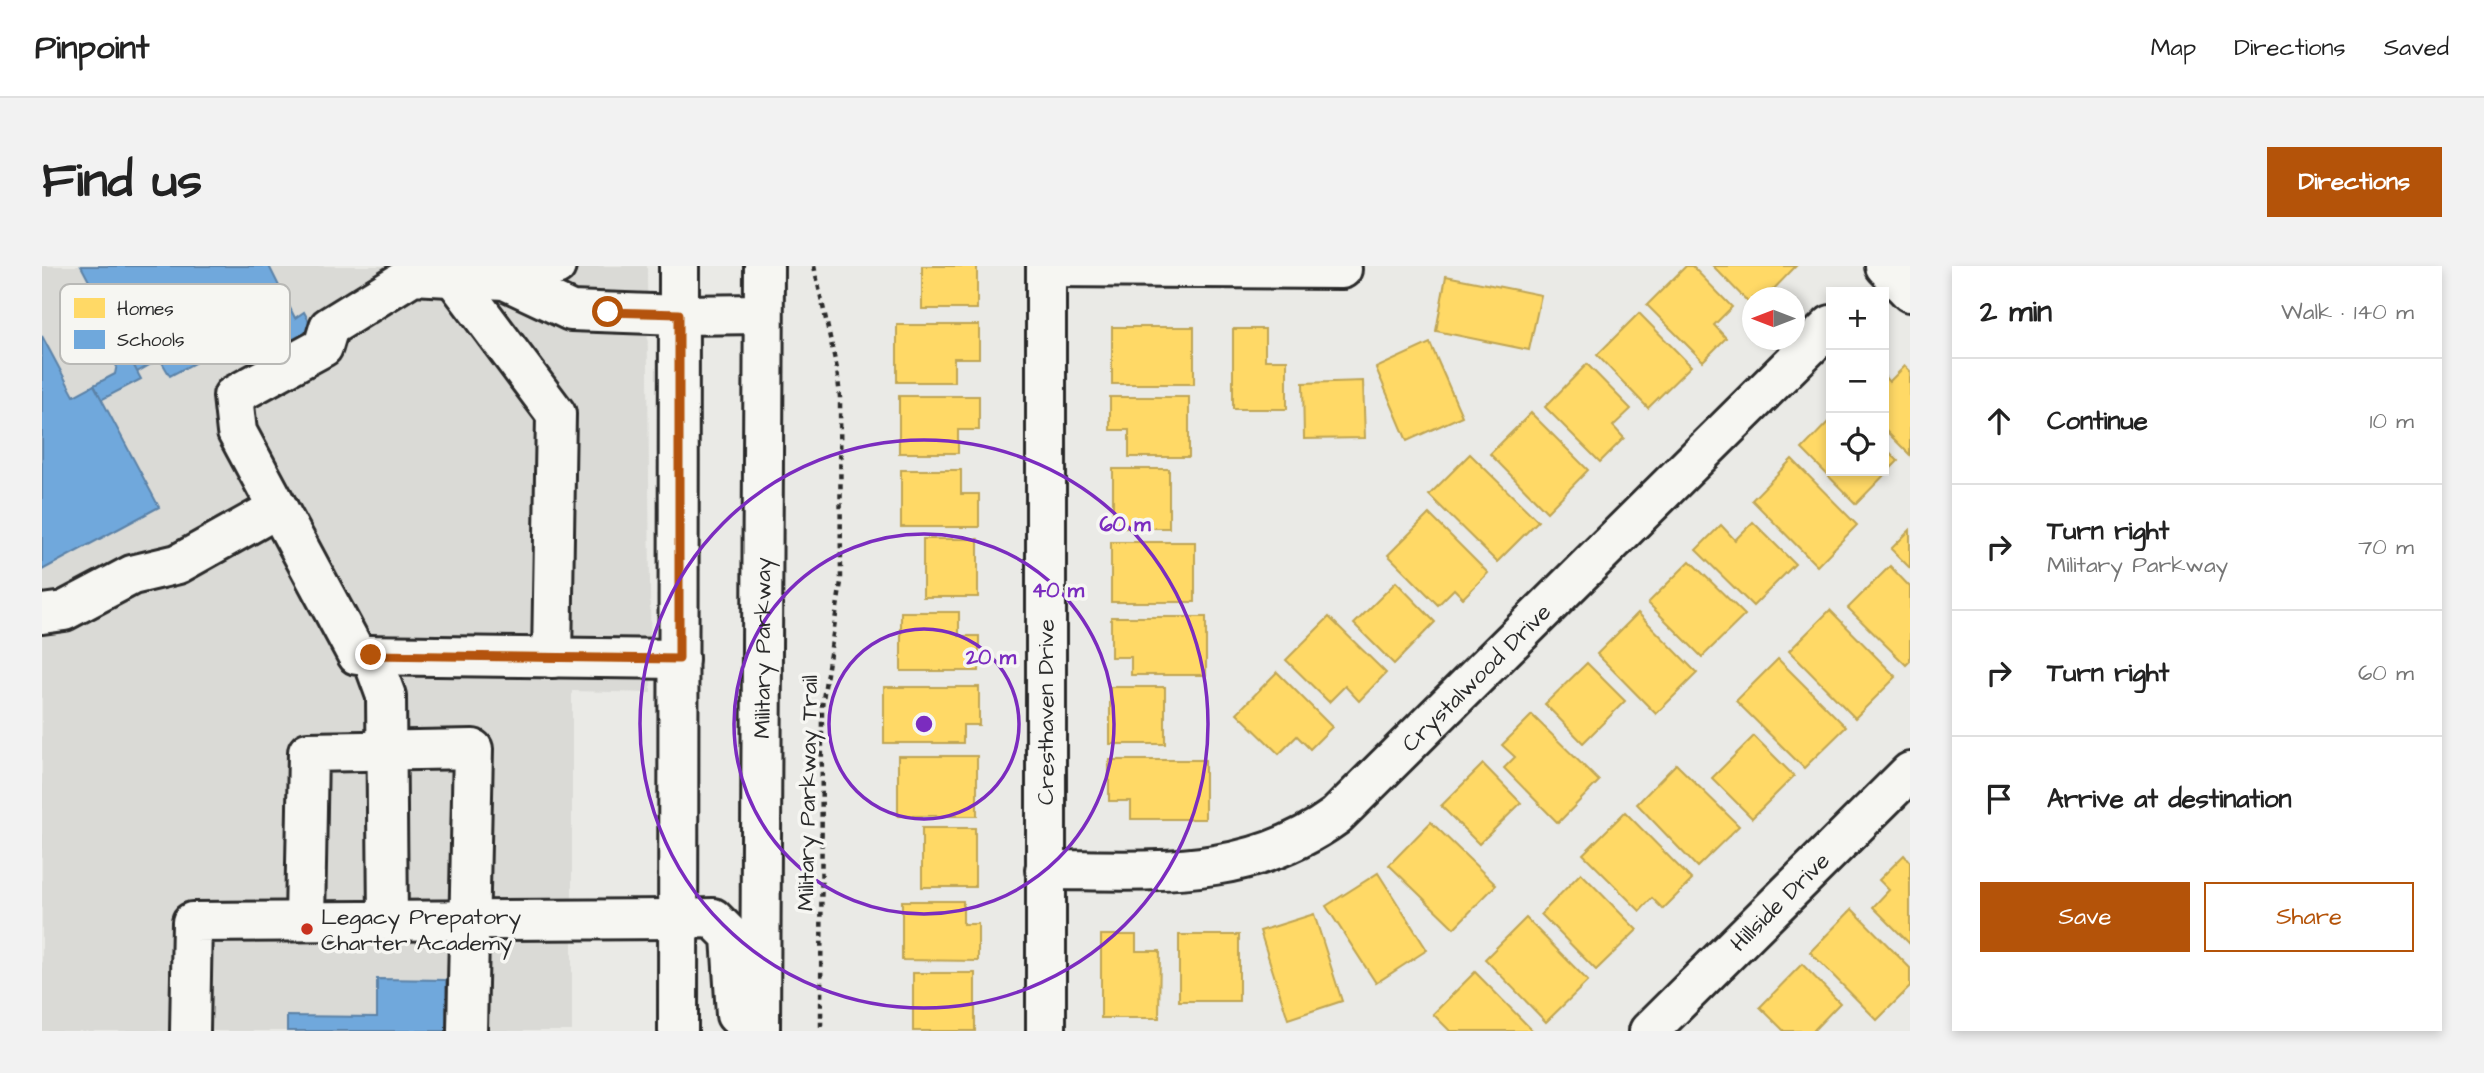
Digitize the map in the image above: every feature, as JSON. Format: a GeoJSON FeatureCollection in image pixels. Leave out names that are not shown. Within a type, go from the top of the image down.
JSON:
{"type":"FeatureCollection","features":[{"type":"Feature","properties":{"kind":"street"},"geometry":{"type":"LineString","coordinates":[[556,266],[505,273],[413,275],[329,327],[323,347],[233,396],[237,432],[357,655],[679,659]]}},
{"type":"Feature","properties":{"kind":"street"},"geometry":{"type":"LineString","coordinates":[[678,1031],[679,266]]}},
{"type":"Feature","properties":{"kind":"street","name":"Military Parkway"},"geometry":{"type":"LineString","coordinates":[[760,1031],[764,266]]}},
{"type":"Feature","properties":{"kind":"street"},"geometry":{"type":"LineString","coordinates":[[1046,266],[1342,269]]}},
{"type":"Feature","properties":{"kind":"street","name":"Cresthaven Drive"},"geometry":{"type":"LineString","coordinates":[[1046,266],[1046,1031]]}},
{"type":"Feature","properties":{"kind":"street"},"geometry":{"type":"LineString","coordinates":[[505,273],[571,311],[762,314]]}},
{"type":"Feature","properties":{"kind":"street"},"geometry":{"type":"LineString","coordinates":[[452,275],[556,414],[552,658]]}},
{"type":"Feature","properties":{"kind":"street","name":"Crystalwood Drive"},"geometry":{"type":"LineString","coordinates":[[1045,870],[1182,870],[1231,864],[1283,848],[1313,832],[1336,816],[1826,330]]}},
{"type":"Feature","properties":{"kind":"street"},"geometry":{"type":"LineString","coordinates":[[42,614],[64,611],[132,575],[178,564],[278,508]]}},
{"type":"Feature","properties":{"kind":"street"},"geometry":{"type":"LineString","coordinates":[[371,655],[386,696],[388,921]]}},
{"type":"Feature","properties":{"kind":"street"},"geometry":{"type":"LineString","coordinates":[[305,921],[308,752],[473,748],[467,1031]]}},
{"type":"Feature","properties":{"kind":"street","name":"Hillside Drive"},"geometry":{"type":"LineString","coordinates":[[1649,1031],[1910,772]]}},
{"type":"Feature","properties":{"kind":"street"},"geometry":{"type":"LineString","coordinates":[[190,1031],[192,922],[713,918],[731,936],[736,1031]]}},
{"type":"Feature","properties":{"kind":"path","name":"Military Parkway Trail"},"geometry":{"type":"LineString","coordinates":[[814,266],[837,369],[840,410],[841,582],[822,706],[821,1031]]}},
{"type":"Feature","properties":{"kind":"shaded area"},"geometry":{"type":"Polygon","coordinates":[[[42,266],[647,266],[651,693],[572,691],[572,1031],[42,1031],[42,266]]]}},
{"type":"Feature","properties":{"kind":"building: Homes"},"geometry":{"type":"Polygon","coordinates":[[[922,266],[977,266],[977,309],[922,309],[922,266]]]}},
{"type":"Feature","properties":{"kind":"building: Homes"},"geometry":{"type":"Polygon","coordinates":[[[1686,266],[1692,266],[1732,307],[1714,325],[1726,338],[1703,361],[1647,305],[1686,266]]]}},
{"type":"Feature","properties":{"kind":"building: Homes"},"geometry":{"type":"Polygon","coordinates":[[[1713,266],[1796,266],[1776,287],[1742,287],[1742,296],[1713,266]]]}},
{"type":"Feature","properties":{"kind":"building: Homes"},"geometry":{"type":"Polygon","coordinates":[[[1446,276],[1541,295],[1529,350],[1436,331],[1446,276]]]}},
{"type":"Feature","properties":{"kind":"building: Homes"},"geometry":{"type":"Polygon","coordinates":[[[1639,313],[1691,366],[1648,408],[1597,355],[1639,313]]]}},
{"type":"Feature","properties":{"kind":"building: Homes"},"geometry":{"type":"Polygon","coordinates":[[[897,325],[979,325],[979,358],[954,358],[954,382],[897,382],[897,325]]]}},
{"type":"Feature","properties":{"kind":"building: Homes"},"geometry":{"type":"Polygon","coordinates":[[[1112,327],[1194,327],[1194,384],[1112,384],[1112,327]]]}},
{"type":"Feature","properties":{"kind":"building: Homes"},"geometry":{"type":"Polygon","coordinates":[[[1233,329],[1265,329],[1265,360],[1287,360],[1287,409],[1233,409],[1233,329]]]}},
{"type":"Feature","properties":{"kind":"building: Homes"},"geometry":{"type":"Polygon","coordinates":[[[1430,343],[1462,416],[1407,441],[1376,368],[1430,343]]]}},
{"type":"Feature","properties":{"kind":"building: Homes"},"geometry":{"type":"Polygon","coordinates":[[[1587,364],[1631,409],[1613,426],[1624,438],[1600,462],[1545,407],[1587,364]]]}},
{"type":"Feature","properties":{"kind":"building: Homes"},"geometry":{"type":"Polygon","coordinates":[[[1905,366],[1910,371],[1910,455],[1889,434],[1889,382],[1905,366]]]}},
{"type":"Feature","properties":{"kind":"building: Homes"},"geometry":{"type":"Polygon","coordinates":[[[1363,381],[1365,438],[1304,439],[1303,383],[1363,381]]]}},
{"type":"Feature","properties":{"kind":"building: Homes"},"geometry":{"type":"Polygon","coordinates":[[[899,396],[979,396],[979,430],[958,430],[958,453],[899,453],[899,396]]]}},
{"type":"Feature","properties":{"kind":"building: Homes"},"geometry":{"type":"Polygon","coordinates":[[[1110,397],[1189,397],[1189,457],[1129,457],[1129,430],[1110,430],[1110,397]]]}},
{"type":"Feature","properties":{"kind":"building: Homes"},"geometry":{"type":"Polygon","coordinates":[[[1531,413],[1588,470],[1547,512],[1490,454],[1531,413]]]}},
{"type":"Feature","properties":{"kind":"building: Homes"},"geometry":{"type":"Polygon","coordinates":[[[1826,424],[1826,473],[1802,449],[1826,424]]]}},
{"type":"Feature","properties":{"kind":"building: Homes"},"geometry":{"type":"Polygon","coordinates":[[[1889,451],[1898,461],[1889,470],[1889,451]]]}},
{"type":"Feature","properties":{"kind":"building: Homes"},"geometry":{"type":"Polygon","coordinates":[[[1470,454],[1538,521],[1497,562],[1429,495],[1470,454]]]}},
{"type":"Feature","properties":{"kind":"building: Homes"},"geometry":{"type":"Polygon","coordinates":[[[1792,459],[1857,525],[1817,566],[1752,500],[1792,459]]]}},
{"type":"Feature","properties":{"kind":"building: Homes"},"geometry":{"type":"Polygon","coordinates":[[[1113,469],[1169,469],[1169,528],[1113,528],[1113,469]]]}},
{"type":"Feature","properties":{"kind":"building: Homes"},"geometry":{"type":"Polygon","coordinates":[[[901,470],[961,470],[961,494],[979,494],[979,527],[901,527],[901,470]]]}},
{"type":"Feature","properties":{"kind":"building: Homes"},"geometry":{"type":"Polygon","coordinates":[[[1829,476],[1883,476],[1856,504],[1829,476]]]}},
{"type":"Feature","properties":{"kind":"building: Homes"},"geometry":{"type":"Polygon","coordinates":[[[1429,514],[1488,573],[1463,598],[1454,589],[1438,605],[1388,555],[1429,514]]]}},
{"type":"Feature","properties":{"kind":"building: Homes"},"geometry":{"type":"Polygon","coordinates":[[[1753,522],[1795,564],[1753,606],[1696,550],[1721,525],[1735,540],[1753,522]]]}},
{"type":"Feature","properties":{"kind":"building: Homes"},"geometry":{"type":"Polygon","coordinates":[[[1910,530],[1910,568],[1891,549],[1910,530]]]}},
{"type":"Feature","properties":{"kind":"building: Homes"},"geometry":{"type":"Polygon","coordinates":[[[923,539],[978,539],[978,597],[923,597],[923,539]]]}},
{"type":"Feature","properties":{"kind":"building: Homes"},"geometry":{"type":"Polygon","coordinates":[[[1111,542],[1195,542],[1195,602],[1111,602],[1111,542]]]}},
{"type":"Feature","properties":{"kind":"building: Homes"},"geometry":{"type":"Polygon","coordinates":[[[1690,561],[1745,615],[1702,657],[1648,603],[1690,561]]]}},
{"type":"Feature","properties":{"kind":"building: Homes"},"geometry":{"type":"Polygon","coordinates":[[[1890,566],[1910,587],[1910,661],[1906,665],[1848,608],[1890,566]]]}},
{"type":"Feature","properties":{"kind":"building: Homes"},"geometry":{"type":"Polygon","coordinates":[[[1396,582],[1435,622],[1394,664],[1354,624],[1396,582]]]}},
{"type":"Feature","properties":{"kind":"building: Homes"},"geometry":{"type":"Polygon","coordinates":[[[1830,610],[1896,677],[1855,718],[1789,651],[1830,610]]]}},
{"type":"Feature","properties":{"kind":"building: Homes"},"geometry":{"type":"Polygon","coordinates":[[[901,612],[959,612],[959,636],[979,636],[979,671],[901,671],[901,612]]]}},
{"type":"Feature","properties":{"kind":"building: Homes"},"geometry":{"type":"Polygon","coordinates":[[[1638,613],[1697,673],[1656,714],[1597,654],[1638,613]]]}},
{"type":"Feature","properties":{"kind":"building: Homes"},"geometry":{"type":"Polygon","coordinates":[[[1111,617],[1206,617],[1206,675],[1131,675],[1131,657],[1111,657],[1111,617]]]}},
{"type":"Feature","properties":{"kind":"building: Homes"},"geometry":{"type":"Polygon","coordinates":[[[1329,617],[1386,673],[1359,701],[1345,686],[1329,702],[1286,660],[1329,617]]]}},
{"type":"Feature","properties":{"kind":"building: Homes"},"geometry":{"type":"Polygon","coordinates":[[[1778,659],[1846,727],[1804,768],[1736,701],[1778,659]]]}},
{"type":"Feature","properties":{"kind":"building: Homes"},"geometry":{"type":"Polygon","coordinates":[[[1587,663],[1625,701],[1583,743],[1545,704],[1587,663]]]}},
{"type":"Feature","properties":{"kind":"building: Homes"},"geometry":{"type":"Polygon","coordinates":[[[1277,672],[1332,727],[1310,749],[1297,736],[1279,754],[1237,713],[1277,672]]]}},
{"type":"Feature","properties":{"kind":"building: Homes"},"geometry":{"type":"Polygon","coordinates":[[[884,687],[979,687],[979,725],[963,725],[963,743],[884,743],[884,687]]]}},
{"type":"Feature","properties":{"kind":"building: Homes"},"geometry":{"type":"Polygon","coordinates":[[[1110,687],[1165,687],[1165,744],[1110,744],[1110,687]]]}},
{"type":"Feature","properties":{"kind":"building: Homes"},"geometry":{"type":"Polygon","coordinates":[[[1532,715],[1599,781],[1558,823],[1504,768],[1515,757],[1502,745],[1532,715]]]}},
{"type":"Feature","properties":{"kind":"building: Homes"},"geometry":{"type":"Polygon","coordinates":[[[1754,736],[1794,776],[1752,818],[1712,778],[1754,736]]]}},
{"type":"Feature","properties":{"kind":"building: Homes"},"geometry":{"type":"Polygon","coordinates":[[[898,756],[977,756],[977,816],[898,816],[898,756]]]}},
{"type":"Feature","properties":{"kind":"building: Homes"},"geometry":{"type":"Polygon","coordinates":[[[1109,760],[1205,760],[1205,819],[1131,819],[1131,801],[1109,801],[1109,760]]]}},
{"type":"Feature","properties":{"kind":"building: Homes"},"geometry":{"type":"Polygon","coordinates":[[[1483,764],[1521,803],[1479,844],[1441,806],[1483,764]]]}},
{"type":"Feature","properties":{"kind":"building: Homes"},"geometry":{"type":"Polygon","coordinates":[[[1676,764],[1739,826],[1697,867],[1637,804],[1676,764]]]}},
{"type":"Feature","properties":{"kind":"building: Homes"},"geometry":{"type":"Polygon","coordinates":[[[1625,812],[1692,880],[1663,909],[1652,898],[1640,911],[1583,854],[1625,812]]]}},
{"type":"Feature","properties":{"kind":"building: Homes"},"geometry":{"type":"Polygon","coordinates":[[[1431,822],[1496,885],[1454,928],[1389,865],[1431,822]]]}},
{"type":"Feature","properties":{"kind":"building: Homes"},"geometry":{"type":"Polygon","coordinates":[[[922,828],[975,828],[975,887],[922,887],[922,828]]]}},
{"type":"Feature","properties":{"kind":"building: Homes"},"geometry":{"type":"Polygon","coordinates":[[[1904,855],[1910,862],[1910,944],[1873,907],[1889,890],[1879,880],[1904,855]]]}},
{"type":"Feature","properties":{"kind":"building: Homes"},"geometry":{"type":"Polygon","coordinates":[[[1378,873],[1427,950],[1376,983],[1326,906],[1378,873]]]}},
{"type":"Feature","properties":{"kind":"building: Homes"},"geometry":{"type":"Polygon","coordinates":[[[1581,873],[1637,930],[1596,970],[1541,914],[1581,873]]]}},
{"type":"Feature","properties":{"kind":"building: Homes"},"geometry":{"type":"Polygon","coordinates":[[[902,901],[963,901],[963,924],[978,924],[978,961],[902,960],[902,901]]]}},
{"type":"Feature","properties":{"kind":"building: Homes"},"geometry":{"type":"Polygon","coordinates":[[[1852,909],[1910,968],[1910,987],[1877,1020],[1810,952],[1852,909]]]}},
{"type":"Feature","properties":{"kind":"building: Homes"},"geometry":{"type":"Polygon","coordinates":[[[1314,914],[1342,1001],[1288,1019],[1260,931],[1314,914]]]}},
{"type":"Feature","properties":{"kind":"building: Homes"},"geometry":{"type":"Polygon","coordinates":[[[1526,918],[1588,981],[1546,1022],[1485,959],[1526,918]]]}},
{"type":"Feature","properties":{"kind":"building: Homes"},"geometry":{"type":"Polygon","coordinates":[[[1101,935],[1136,935],[1136,951],[1160,951],[1159,1018],[1101,1018],[1101,935]]]}},
{"type":"Feature","properties":{"kind":"building: Homes"},"geometry":{"type":"Polygon","coordinates":[[[1179,935],[1239,935],[1239,1001],[1179,1001],[1179,935]]]}},
{"type":"Feature","properties":{"kind":"building: Homes"},"geometry":{"type":"Polygon","coordinates":[[[1802,964],[1840,1003],[1813,1031],[1784,1031],[1760,1007],[1802,964]]]}},
{"type":"Feature","properties":{"kind":"building: Homes"},"geometry":{"type":"Polygon","coordinates":[[[1475,972],[1533,1031],[1450,1031],[1433,1014],[1475,972]]]}},
{"type":"Feature","properties":{"kind":"building: Homes"},"geometry":{"type":"Polygon","coordinates":[[[913,973],[975,973],[975,1031],[913,1031],[913,973]]]}},
{"type":"Feature","properties":{"kind":"building: Schools"},"geometry":{"type":"Polygon","coordinates":[[[81,266],[269,266],[278,284],[91,284],[81,266]]]}},
{"type":"Feature","properties":{"kind":"building: Schools"},"geometry":{"type":"Polygon","coordinates":[[[290,308],[295,318],[304,312],[323,347],[285,367],[283,364],[290,364],[290,308]]]}},
{"type":"Feature","properties":{"kind":"building: Schools"},"geometry":{"type":"Polygon","coordinates":[[[42,336],[74,396],[94,385],[159,507],[42,570],[42,336]]]}},
{"type":"Feature","properties":{"kind":"building: Schools"},"geometry":{"type":"Polygon","coordinates":[[[117,364],[133,364],[141,379],[101,400],[94,385],[115,374],[117,364]]]}},
{"type":"Feature","properties":{"kind":"building: Schools"},"geometry":{"type":"Polygon","coordinates":[[[133,364],[151,364],[137,372],[133,364]]]}},
{"type":"Feature","properties":{"kind":"building: Schools"},"geometry":{"type":"Polygon","coordinates":[[[163,364],[193,364],[170,376],[163,364]]]}},
{"type":"Feature","properties":{"kind":"building: Schools"},"geometry":{"type":"Polygon","coordinates":[[[377,979],[446,980],[446,1031],[287,1031],[287,1016],[377,1017],[377,979]]]}},
{"type":"Feature","properties":{"kind":"place","name":"Legacy Prepatory Charter Academy"},"geometry":{"type":"Point","coordinates":[307,929]}},
{"type":"Feature","properties":{"kind":"route"},"geometry":{"type":"LineString","coordinates":[[371,655],[679,659],[679,314],[608,312]]}}]}
